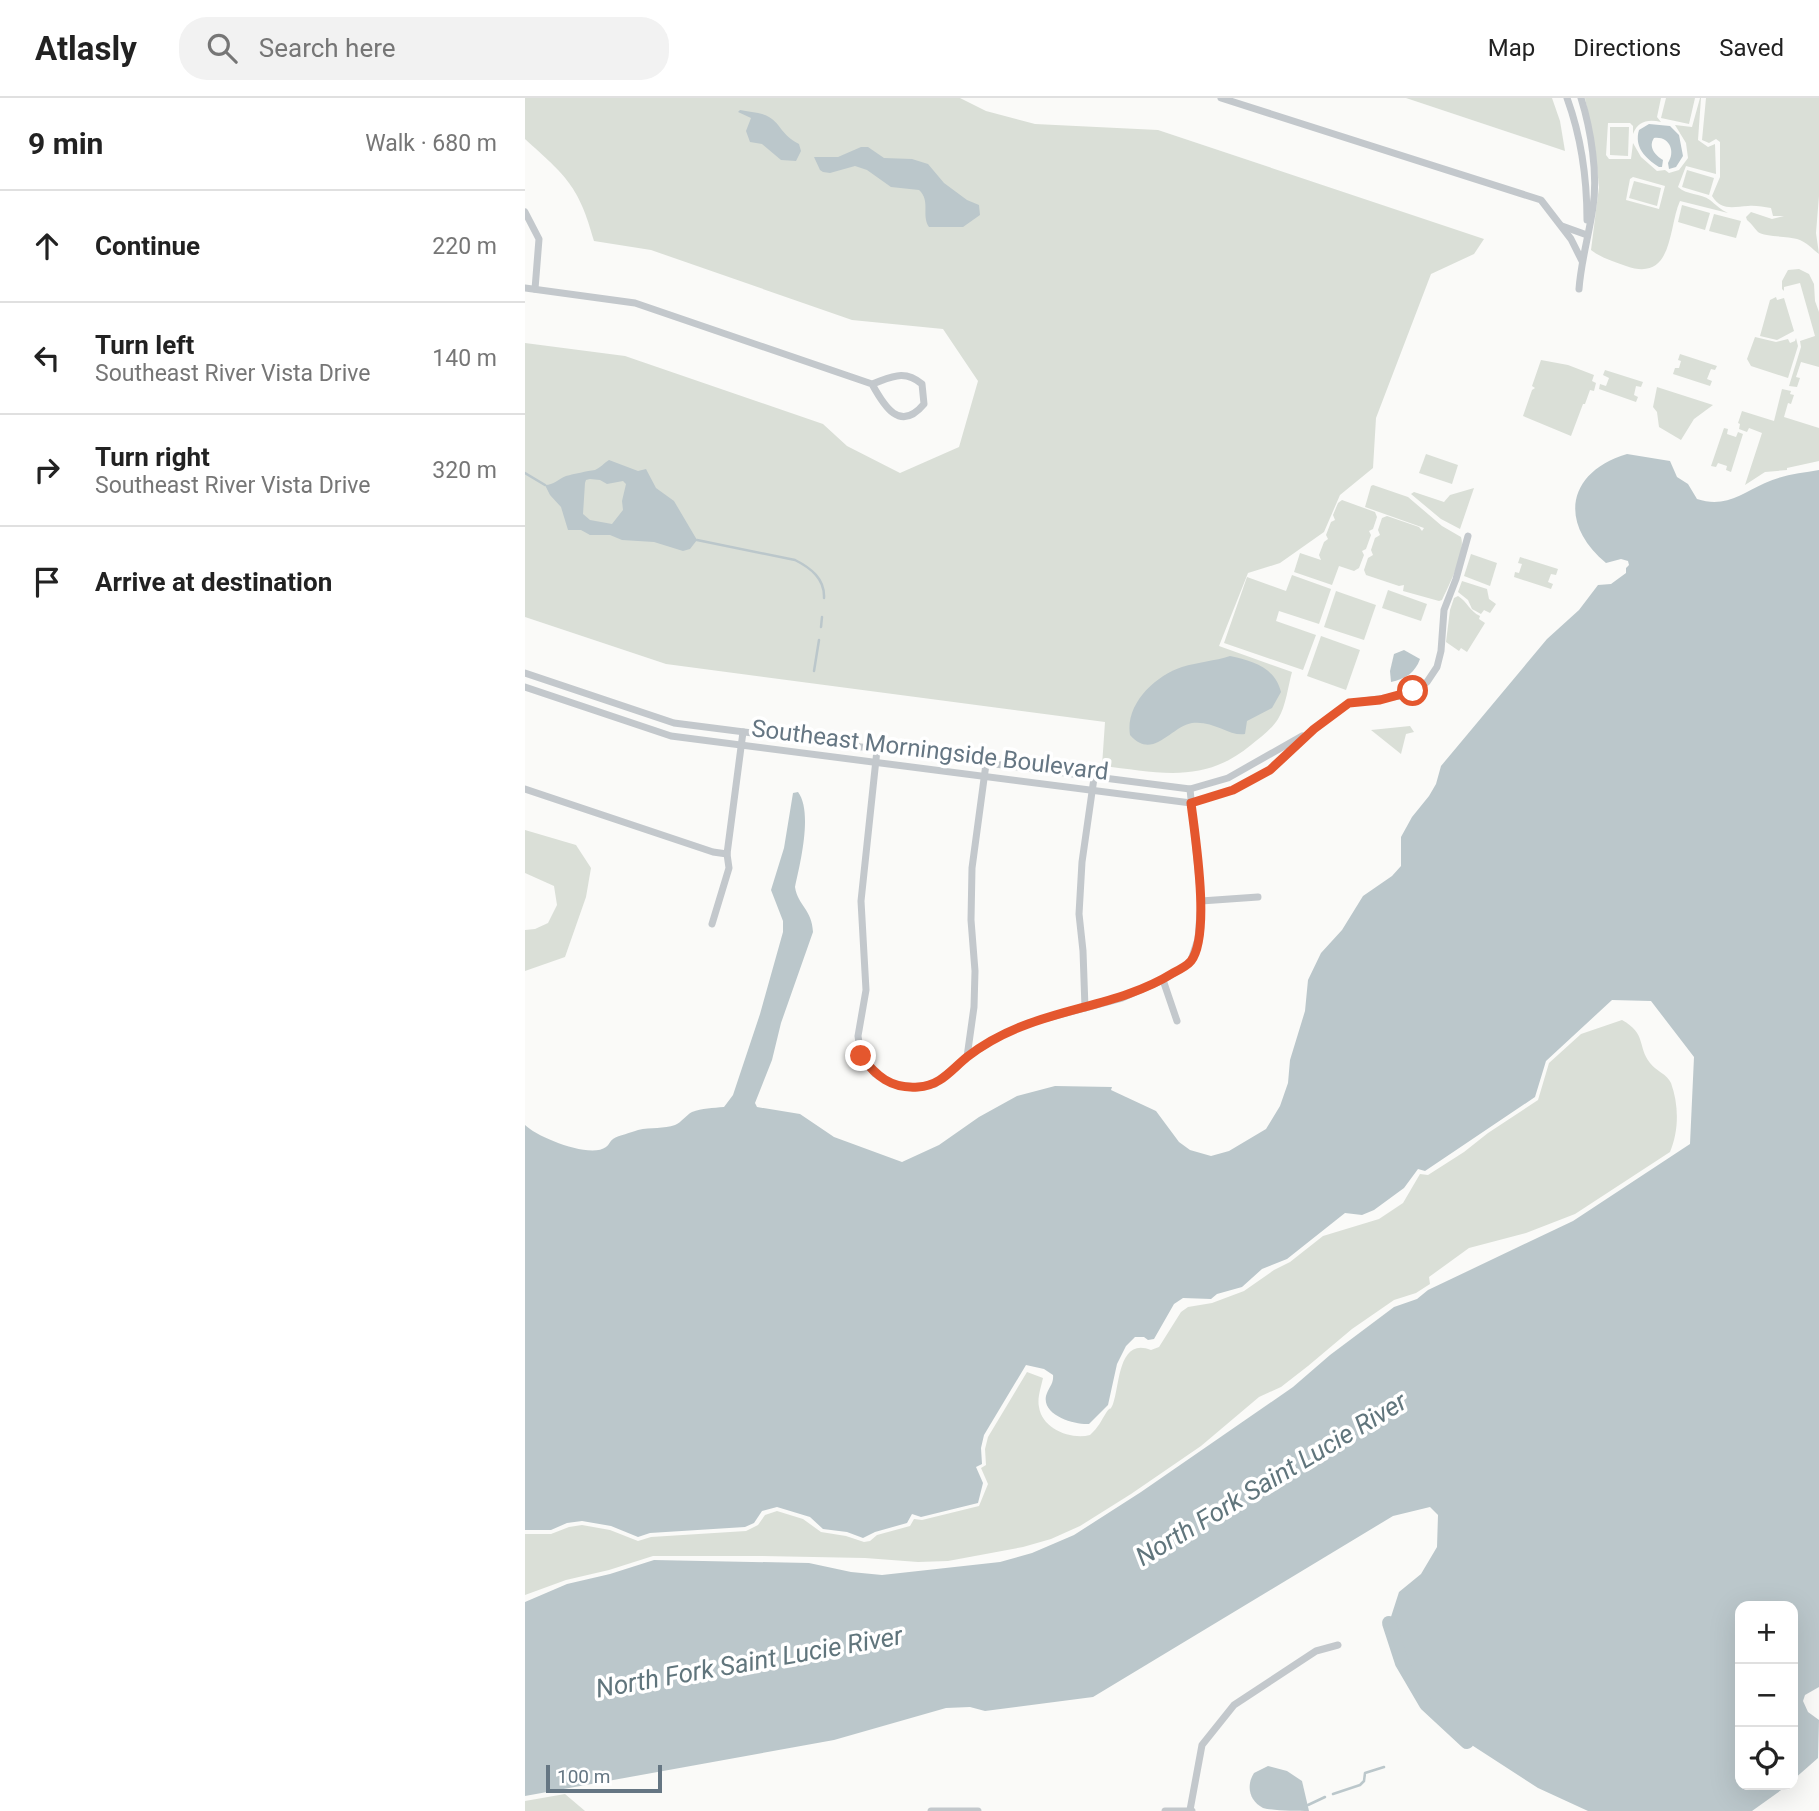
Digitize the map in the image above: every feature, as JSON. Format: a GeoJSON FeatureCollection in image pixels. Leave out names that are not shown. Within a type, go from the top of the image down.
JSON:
{"type":"FeatureCollection","features":[{"type":"Feature","properties":{"kind":"street"},"geometry":{"type":"LineString","coordinates":[[1221,98],[1541,200],[1571,239],[1582,261]]}},
{"type":"Feature","properties":{"kind":"street"},"geometry":{"type":"LineString","coordinates":[[1567,98],[1580,135],[1586,167],[1587,235]]}},
{"type":"Feature","properties":{"kind":"street"},"geometry":{"type":"LineString","coordinates":[[1579,289],[1594,206],[1591,148],[1581,98]]}},
{"type":"Feature","properties":{"kind":"street"},"geometry":{"type":"LineString","coordinates":[[525,212],[539,239],[535,289]]}},
{"type":"Feature","properties":{"kind":"street"},"geometry":{"type":"LineString","coordinates":[[1562,226],[1587,235]]}},
{"type":"Feature","properties":{"kind":"street"},"geometry":{"type":"LineString","coordinates":[[525,288],[635,303],[872,384],[900,375],[912,376],[922,384],[924,404],[908,417],[895,415],[886,408],[872,384]]}},
{"type":"Feature","properties":{"kind":"street","name":"Southeast Morningside Boulevard"},"geometry":{"type":"LineString","coordinates":[[525,687],[671,736],[1191,803],[1233,790],[1270,770],[1314,729],[1349,703],[1400,696],[1427,682],[1437,667],[1444,610],[1468,536]]}},
{"type":"Feature","properties":{"kind":"street","name":"Southeast Morningside Boulevard"},"geometry":{"type":"LineString","coordinates":[[525,673],[674,723],[1190,789],[1228,778],[1314,729]]}},
{"type":"Feature","properties":{"kind":"street"},"geometry":{"type":"LineString","coordinates":[[621,720],[625,707]]}},
{"type":"Feature","properties":{"kind":"street"},"geometry":{"type":"LineString","coordinates":[[712,924],[729,868],[727,854],[743,732]]}},
{"type":"Feature","properties":{"kind":"street"},"geometry":{"type":"LineString","coordinates":[[877,750],[861,901],[866,990],[858,1036],[861,1056],[875,1074],[896,1085],[917,1087],[936,1084],[967,1057],[999,1036],[1029,1023],[1122,998],[1163,980],[1190,963],[1195,953],[1201,901],[1190,789]]}},
{"type":"Feature","properties":{"kind":"street"},"geometry":{"type":"LineString","coordinates":[[967,1057],[974,1007],[975,971],[971,920],[972,868],[986,764]]}},
{"type":"Feature","properties":{"kind":"street"},"geometry":{"type":"LineString","coordinates":[[1085,1008],[1079,914],[1082,862],[1094,778]]}},
{"type":"Feature","properties":{"kind":"street"},"geometry":{"type":"LineString","coordinates":[[525,789],[713,852],[727,854]]}},
{"type":"Feature","properties":{"kind":"street"},"geometry":{"type":"LineString","coordinates":[[1201,901],[1258,897]]}},
{"type":"Feature","properties":{"kind":"street"},"geometry":{"type":"LineString","coordinates":[[1163,980],[1177,1021]]}},
{"type":"Feature","properties":{"kind":"street"},"geometry":{"type":"LineString","coordinates":[[1165,1811],[1191,1811],[1202,1745],[1234,1706],[1317,1651],[1338,1645]]}},
{"type":"Feature","properties":{"kind":"street"},"geometry":{"type":"LineString","coordinates":[[931,1811],[978,1811]]}},
{"type":"Feature","properties":{"kind":"shaded area"},"geometry":{"type":"Polygon","coordinates":[[[525,98],[960,98],[986,111],[1035,124],[1158,130],[1484,239],[1474,254],[1431,274],[1376,418],[1373,468],[1340,495],[1324,532],[1280,563],[1248,573],[1219,646],[1292,672],[1283,708],[1273,726],[1233,758],[1198,771],[1161,773],[1102,766],[1105,722],[666,664],[525,617],[525,343],[625,356],[823,424],[847,446],[900,473],[959,447],[978,381],[943,329],[852,320],[651,250],[594,241],[583,207],[569,183],[525,139],[525,98]]]}},
{"type":"Feature","properties":{"kind":"shaded area"},"geometry":{"type":"Polygon","coordinates":[[[1406,98],[1552,98],[1560,121],[1565,151],[1406,98]]]}},
{"type":"Feature","properties":{"kind":"shaded area"},"geometry":{"type":"Polygon","coordinates":[[[1585,98],[1661,98],[1657,117],[1661,122],[1644,122],[1633,134],[1633,126],[1630,123],[1608,123],[1606,155],[1609,159],[1631,159],[1633,143],[1641,157],[1657,171],[1665,170],[1669,173],[1679,170],[1688,158],[1686,143],[1675,125],[1692,127],[1701,98],[1698,140],[1708,147],[1715,144],[1716,174],[1686,166],[1678,187],[1706,198],[1728,213],[1680,201],[1667,250],[1653,267],[1642,269],[1604,258],[1591,250],[1599,187],[1595,148],[1585,98]],[[1633,177],[1630,179],[1626,200],[1659,209],[1665,186],[1633,177]]]}},
{"type":"Feature","properties":{"kind":"shaded area"},"geometry":{"type":"Polygon","coordinates":[[[1666,98],[1695,98],[1689,124],[1661,118],[1666,98]]]}},
{"type":"Feature","properties":{"kind":"shaded area"},"geometry":{"type":"Polygon","coordinates":[[[1706,98],[1819,98],[1819,196],[1816,233],[1819,254],[1797,239],[1761,234],[1747,220],[1746,217],[1751,212],[1772,219],[1784,216],[1773,216],[1771,208],[1728,207],[1719,204],[1712,196],[1720,177],[1720,142],[1716,139],[1709,143],[1702,140],[1706,98]]]}},
{"type":"Feature","properties":{"kind":"shaded area"},"geometry":{"type":"Polygon","coordinates":[[[1610,127],[1629,127],[1628,156],[1610,155],[1610,127]]]}},
{"type":"Feature","properties":{"kind":"shaded area"},"geometry":{"type":"Polygon","coordinates":[[[1687,170],[1714,178],[1709,195],[1682,187],[1687,170]]]}},
{"type":"Feature","properties":{"kind":"shaded area"},"geometry":{"type":"Polygon","coordinates":[[[1634,181],[1661,188],[1657,206],[1629,198],[1634,181]]]}},
{"type":"Feature","properties":{"kind":"shaded area"},"geometry":{"type":"Polygon","coordinates":[[[1682,205],[1710,213],[1705,230],[1678,222],[1682,205]]]}},
{"type":"Feature","properties":{"kind":"shaded area"},"geometry":{"type":"Polygon","coordinates":[[[1714,214],[1741,221],[1736,238],[1709,231],[1714,214]]]}},
{"type":"Feature","properties":{"kind":"shaded area"},"geometry":{"type":"Polygon","coordinates":[[[1799,269],[1809,274],[1814,284],[1819,312],[1819,367],[1801,362],[1796,377],[1800,378],[1797,387],[1789,386],[1801,347],[1800,341],[1815,336],[1800,283],[1784,287],[1784,291],[1782,289],[1782,281],[1788,270],[1799,269]]]}},
{"type":"Feature","properties":{"kind":"shaded area"},"geometry":{"type":"Polygon","coordinates":[[[1776,297],[1777,300],[1784,298],[1794,331],[1777,340],[1760,336],[1770,300],[1776,297]]]}},
{"type":"Feature","properties":{"kind":"shaded area"},"geometry":{"type":"Polygon","coordinates":[[[1755,337],[1776,342],[1788,339],[1790,343],[1796,338],[1798,346],[1788,378],[1751,366],[1747,359],[1755,337]]]}},
{"type":"Feature","properties":{"kind":"shaded area"},"geometry":{"type":"Polygon","coordinates":[[[1680,354],[1717,366],[1715,370],[1711,369],[1707,379],[1712,381],[1710,386],[1673,374],[1675,368],[1679,368],[1680,354]]]}},
{"type":"Feature","properties":{"kind":"shaded area"},"geometry":{"type":"Polygon","coordinates":[[[1541,360],[1568,365],[1594,375],[1594,391],[1590,390],[1571,436],[1523,416],[1535,388],[1532,386],[1541,360]]]}},
{"type":"Feature","properties":{"kind":"shaded area"},"geometry":{"type":"Polygon","coordinates":[[[1605,370],[1643,382],[1641,387],[1636,386],[1636,402],[1599,389],[1600,384],[1606,386],[1609,378],[1603,375],[1605,370]]]}},
{"type":"Feature","properties":{"kind":"shaded area"},"geometry":{"type":"Polygon","coordinates":[[[1657,387],[1713,405],[1694,419],[1681,440],[1659,427],[1657,412],[1653,407],[1657,387]]]}},
{"type":"Feature","properties":{"kind":"shaded area"},"geometry":{"type":"Polygon","coordinates":[[[1782,389],[1791,391],[1790,394],[1794,395],[1791,404],[1788,403],[1784,417],[1819,428],[1819,461],[1787,470],[1765,472],[1745,485],[1762,433],[1749,428],[1747,432],[1739,429],[1742,411],[1774,421],[1782,389]]]}},
{"type":"Feature","properties":{"kind":"shaded area"},"geometry":{"type":"Polygon","coordinates":[[[1724,428],[1728,429],[1727,434],[1736,437],[1738,432],[1743,434],[1731,472],[1726,470],[1727,466],[1718,463],[1716,467],[1711,466],[1724,428]]]}},
{"type":"Feature","properties":{"kind":"shaded area"},"geometry":{"type":"Polygon","coordinates":[[[1426,454],[1458,465],[1452,484],[1419,473],[1426,454]]]}},
{"type":"Feature","properties":{"kind":"shaded area"},"geometry":{"type":"Polygon","coordinates":[[[1373,485],[1408,497],[1442,526],[1461,537],[1459,560],[1442,600],[1403,591],[1404,585],[1399,586],[1366,575],[1364,570],[1368,558],[1373,555],[1371,550],[1375,538],[1380,535],[1378,530],[1382,518],[1387,516],[1419,527],[1422,531],[1424,528],[1365,507],[1373,485]]]}},
{"type":"Feature","properties":{"kind":"shaded area"},"geometry":{"type":"Polygon","coordinates":[[[1474,488],[1460,529],[1441,519],[1411,494],[1414,492],[1444,502],[1450,495],[1474,488]]]}},
{"type":"Feature","properties":{"kind":"shaded area"},"geometry":{"type":"Polygon","coordinates":[[[1342,500],[1375,512],[1377,517],[1373,529],[1369,531],[1371,535],[1366,549],[1362,551],[1364,555],[1359,568],[1354,571],[1339,566],[1332,585],[1294,572],[1300,553],[1321,560],[1319,555],[1328,539],[1326,535],[1331,522],[1335,520],[1333,515],[1342,500]]]}},
{"type":"Feature","properties":{"kind":"shaded area"},"geometry":{"type":"Polygon","coordinates":[[[1471,554],[1497,563],[1490,586],[1464,576],[1471,554]]]}},
{"type":"Feature","properties":{"kind":"shaded area"},"geometry":{"type":"Polygon","coordinates":[[[1520,557],[1558,569],[1556,575],[1551,574],[1548,582],[1553,584],[1551,589],[1514,577],[1515,572],[1519,573],[1522,564],[1518,563],[1520,557]]]}},
{"type":"Feature","properties":{"kind":"shaded area"},"geometry":{"type":"Polygon","coordinates":[[[1292,575],[1331,589],[1319,624],[1279,611],[1276,621],[1316,635],[1303,670],[1224,643],[1247,577],[1286,591],[1292,575]]]}},
{"type":"Feature","properties":{"kind":"shaded area"},"geometry":{"type":"Polygon","coordinates":[[[1462,581],[1487,589],[1489,599],[1496,604],[1490,613],[1484,610],[1481,614],[1472,609],[1468,600],[1458,592],[1462,581]]]}},
{"type":"Feature","properties":{"kind":"shaded area"},"geometry":{"type":"Polygon","coordinates":[[[1388,590],[1427,604],[1421,621],[1382,608],[1388,590]]]}},
{"type":"Feature","properties":{"kind":"shaded area"},"geometry":{"type":"Polygon","coordinates":[[[1336,591],[1376,605],[1364,640],[1324,627],[1336,591]]]}},
{"type":"Feature","properties":{"kind":"shaded area"},"geometry":{"type":"Polygon","coordinates":[[[1458,596],[1485,623],[1467,652],[1461,648],[1459,651],[1446,642],[1450,610],[1454,598],[1458,596]]]}},
{"type":"Feature","properties":{"kind":"shaded area"},"geometry":{"type":"Polygon","coordinates":[[[1321,636],[1360,650],[1346,690],[1307,676],[1321,636]]]}},
{"type":"Feature","properties":{"kind":"shaded area"},"geometry":{"type":"Polygon","coordinates":[[[1410,726],[1414,732],[1406,734],[1401,754],[1371,730],[1410,726]]]}},
{"type":"Feature","properties":{"kind":"shaded area"},"geometry":{"type":"Polygon","coordinates":[[[525,830],[576,845],[591,868],[586,897],[565,957],[525,971],[525,930],[548,923],[557,905],[554,886],[525,873],[525,830]]]}},
{"type":"Feature","properties":{"kind":"shaded area"},"geometry":{"type":"Polygon","coordinates":[[[1622,1020],[1635,1030],[1650,1063],[1671,1083],[1677,1118],[1670,1152],[1575,1214],[1526,1233],[1469,1248],[1429,1277],[1430,1284],[1416,1293],[1394,1300],[1352,1329],[1281,1387],[1259,1397],[1201,1446],[1080,1526],[1051,1539],[1023,1547],[948,1561],[653,1556],[566,1580],[525,1595],[525,1534],[551,1534],[582,1525],[610,1530],[638,1541],[651,1537],[746,1531],[758,1525],[765,1515],[777,1511],[803,1519],[821,1532],[864,1542],[877,1535],[910,1526],[914,1519],[922,1520],[979,1506],[988,1484],[981,1468],[986,1465],[985,1449],[988,1437],[1027,1372],[1043,1378],[1039,1404],[1041,1415],[1051,1427],[1074,1436],[1090,1435],[1113,1404],[1122,1365],[1132,1350],[1159,1347],[1181,1312],[1188,1307],[1212,1303],[1244,1291],[1290,1262],[1323,1236],[1379,1219],[1403,1203],[1420,1174],[1428,1175],[1538,1100],[1549,1063],[1581,1034],[1622,1020]]]}},
{"type":"Feature","properties":{"kind":"shaded area"},"geometry":{"type":"Polygon","coordinates":[[[565,1794],[585,1811],[525,1811],[525,1801],[565,1794]]]}},
{"type":"Feature","properties":{"kind":"water"},"geometry":{"type":"Polygon","coordinates":[[[740,110],[762,114],[773,120],[799,144],[801,151],[796,161],[781,160],[762,144],[750,142],[746,131],[751,118],[738,112],[740,110]]]}},
{"type":"Feature","properties":{"kind":"water"},"geometry":{"type":"Polygon","coordinates":[[[1649,124],[1670,126],[1679,135],[1683,156],[1676,167],[1669,169],[1671,149],[1664,139],[1654,138],[1652,145],[1655,153],[1663,160],[1662,167],[1654,164],[1642,152],[1638,142],[1639,130],[1649,124]]]}},
{"type":"Feature","properties":{"kind":"water"},"geometry":{"type":"Polygon","coordinates":[[[861,147],[868,147],[884,158],[912,159],[928,164],[944,183],[967,200],[979,205],[980,215],[963,227],[929,227],[925,199],[919,190],[891,187],[867,170],[855,166],[830,173],[823,172],[814,157],[838,157],[861,147]]]}},
{"type":"Feature","properties":{"kind":"water","name":"North Fork Saint Lucie River"},"geometry":{"type":"Polygon","coordinates":[[[1627,454],[1670,461],[1677,477],[1688,484],[1697,499],[1716,502],[1740,495],[1778,478],[1819,470],[1819,1687],[1805,1695],[1803,1701],[1808,1712],[1819,1720],[1818,1758],[1798,1776],[1798,1601],[1735,1601],[1735,1790],[1781,1790],[1752,1811],[1588,1811],[1538,1788],[1467,1742],[1426,1704],[1397,1654],[1389,1623],[1399,1592],[1421,1574],[1437,1547],[1438,1515],[1430,1507],[1393,1516],[1093,1697],[985,1711],[970,1707],[946,1708],[834,1740],[525,1796],[525,1602],[567,1584],[654,1560],[809,1563],[882,1575],[1000,1562],[1032,1553],[1074,1535],[1141,1492],[1293,1387],[1330,1355],[1394,1307],[1417,1299],[1428,1290],[1573,1221],[1690,1144],[1694,1057],[1651,1001],[1612,1000],[1546,1061],[1535,1097],[1425,1171],[1418,1169],[1404,1188],[1374,1210],[1362,1215],[1345,1213],[1287,1259],[1262,1269],[1242,1287],[1217,1294],[1211,1299],[1183,1298],[1174,1304],[1154,1339],[1135,1337],[1126,1346],[1117,1364],[1108,1405],[1089,1424],[1069,1421],[1054,1414],[1046,1403],[1053,1375],[1044,1369],[1026,1365],[984,1435],[982,1464],[976,1467],[983,1483],[978,1503],[921,1517],[912,1514],[907,1523],[863,1538],[847,1532],[823,1529],[810,1517],[777,1507],[762,1511],[754,1523],[745,1527],[650,1533],[638,1537],[611,1526],[582,1521],[567,1523],[551,1530],[525,1530],[525,1125],[564,1145],[598,1150],[622,1135],[643,1129],[671,1126],[692,1112],[724,1107],[733,1095],[783,932],[783,921],[771,890],[784,848],[793,793],[798,792],[805,812],[802,852],[795,887],[810,918],[813,932],[781,1023],[772,1060],[755,1103],[757,1107],[800,1114],[834,1137],[902,1162],[939,1145],[979,1117],[1017,1096],[1055,1086],[1112,1087],[1111,1090],[1156,1111],[1179,1142],[1190,1150],[1211,1156],[1229,1151],[1266,1129],[1280,1106],[1305,1011],[1308,980],[1321,953],[1342,930],[1363,896],[1392,876],[1401,866],[1401,837],[1436,784],[1441,766],[1547,639],[1579,610],[1598,585],[1611,584],[1626,573],[1628,561],[1621,559],[1606,563],[1591,548],[1581,532],[1576,516],[1576,500],[1581,486],[1607,462],[1627,454]]]}},
{"type":"Feature","properties":{"kind":"water"},"geometry":{"type":"Polygon","coordinates":[[[609,460],[638,471],[646,469],[656,488],[674,501],[697,540],[690,549],[683,551],[654,542],[622,540],[610,535],[590,535],[581,530],[568,530],[561,507],[545,485],[566,476],[595,470],[609,460]],[[586,480],[583,514],[590,520],[612,524],[623,510],[626,484],[623,481],[607,484],[600,480],[586,480]]]}},
{"type":"Feature","properties":{"kind":"water"},"geometry":{"type":"Polygon","coordinates":[[[1404,650],[1420,659],[1409,675],[1391,682],[1390,671],[1394,654],[1404,650]]]}},
{"type":"Feature","properties":{"kind":"water"},"geometry":{"type":"Polygon","coordinates":[[[1230,656],[1261,666],[1274,677],[1281,692],[1272,708],[1247,721],[1245,734],[1192,723],[1154,744],[1138,742],[1130,735],[1132,713],[1137,702],[1152,684],[1182,667],[1230,656]]]}},
{"type":"Feature","properties":{"kind":"water"},"geometry":{"type":"Polygon","coordinates":[[[1268,1766],[1287,1771],[1302,1781],[1309,1811],[1268,1809],[1258,1805],[1250,1792],[1250,1783],[1254,1773],[1268,1766]]]}},
{"type":"Feature","properties":{"kind":"waterway"},"geometry":{"type":"LineString","coordinates":[[525,473],[545,485]]}},
{"type":"Feature","properties":{"kind":"waterway"},"geometry":{"type":"LineString","coordinates":[[697,540],[795,560],[816,575],[822,585],[824,598]]}},
{"type":"Feature","properties":{"kind":"waterway"},"geometry":{"type":"LineString","coordinates":[[821,627],[822,617]]}},
{"type":"Feature","properties":{"kind":"waterway"},"geometry":{"type":"LineString","coordinates":[[814,671],[819,640]]}},
{"type":"Feature","properties":{"kind":"waterway"},"geometry":{"type":"LineString","coordinates":[[1389,1623],[1402,1663],[1426,1704],[1467,1742]]}},
{"type":"Feature","properties":{"kind":"waterway"},"geometry":{"type":"LineString","coordinates":[[1333,1794],[1360,1785],[1364,1781],[1365,1773],[1384,1767]]}},
{"type":"Feature","properties":{"kind":"waterway"},"geometry":{"type":"LineString","coordinates":[[1308,1805],[1325,1797]]}},
{"type":"Feature","properties":{"kind":"route"},"geometry":{"type":"LineString","coordinates":[[861,1056],[875,1074],[896,1085],[917,1087],[936,1084],[967,1057],[999,1036],[1029,1023],[1122,998],[1163,980],[1190,963],[1198,939],[1201,901],[1191,803],[1233,790],[1270,770],[1343,706],[1357,701],[1400,696],[1413,691]]}}]}
